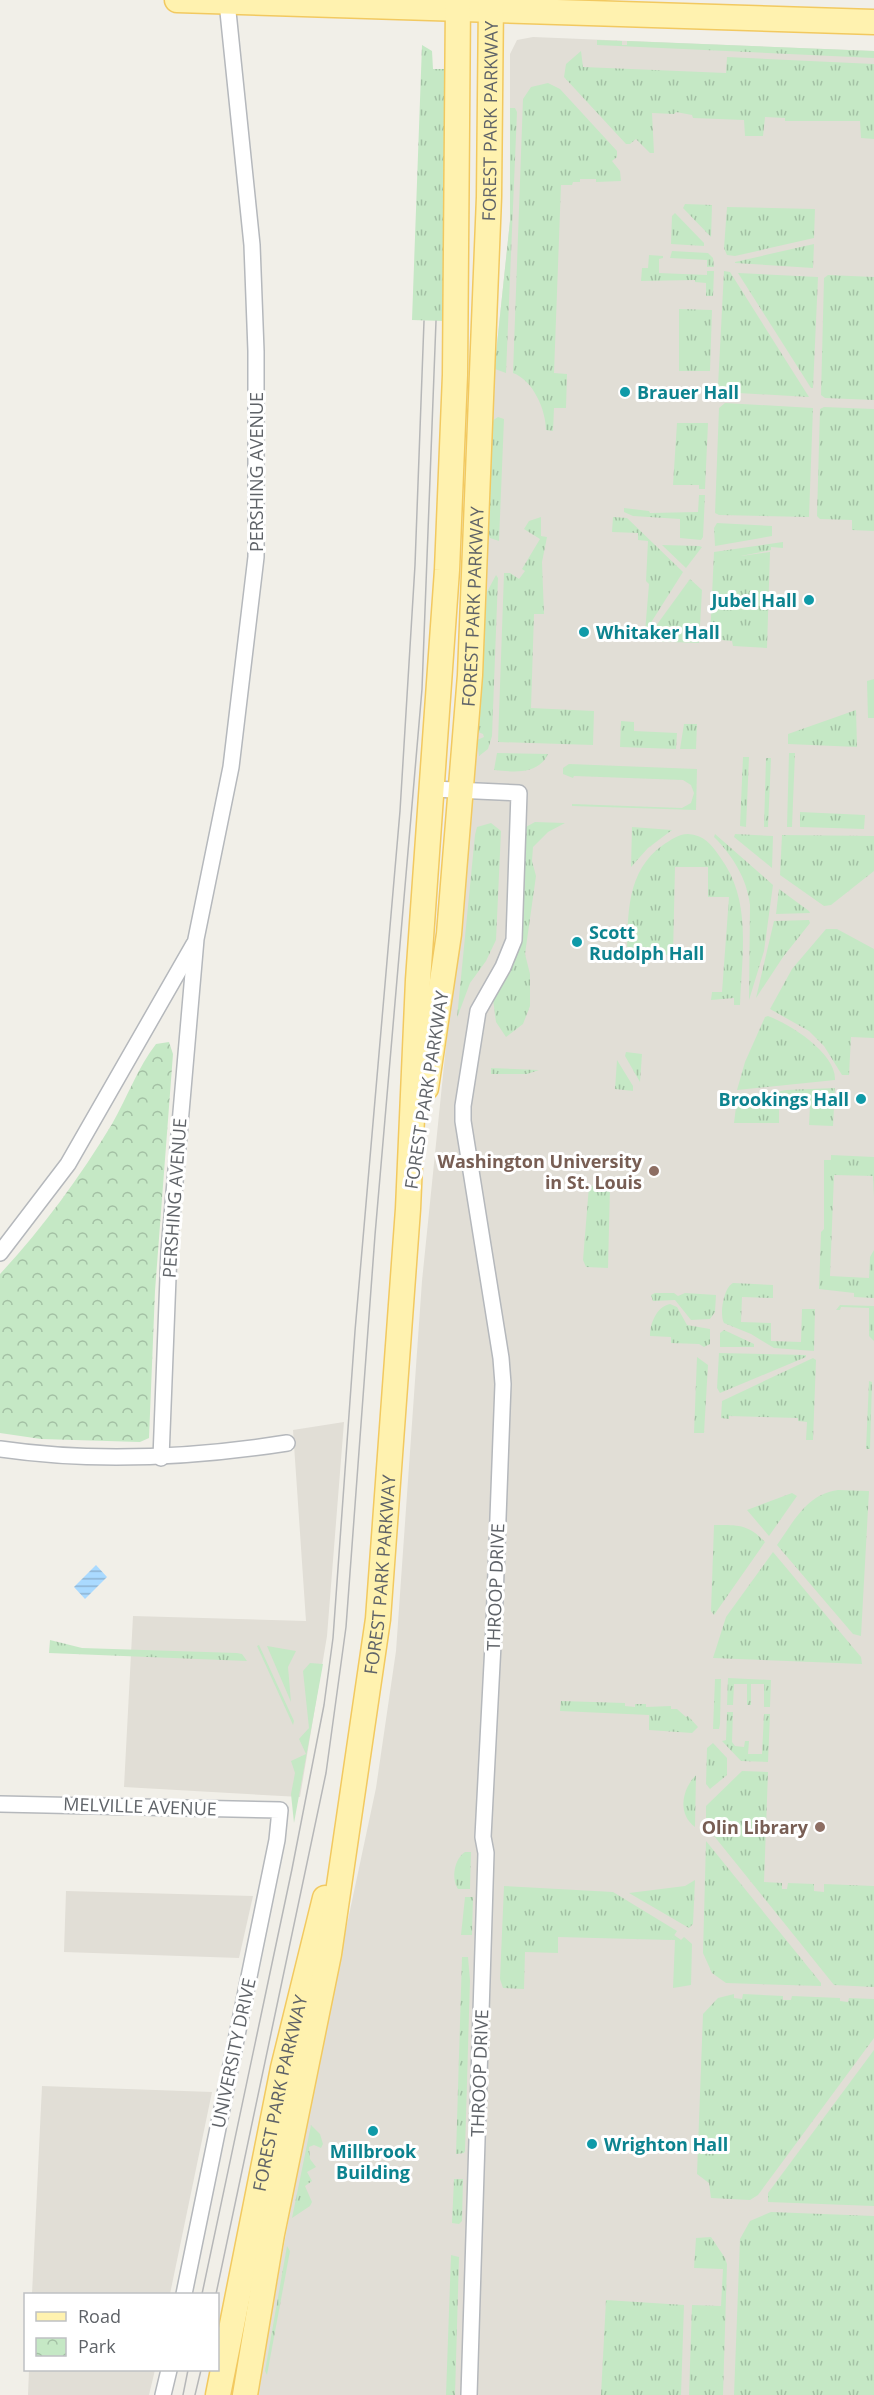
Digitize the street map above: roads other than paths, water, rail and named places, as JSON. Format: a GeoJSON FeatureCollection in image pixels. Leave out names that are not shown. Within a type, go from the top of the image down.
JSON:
{"type":"FeatureCollection","features":[{"type":"Feature","properties":{"kind":"main road"},"geometry":{"type":"LineString","coordinates":[[177,0],[491,5],[874,22]]}},
{"type":"Feature","properties":{"kind":"main road","name":"FOREST PARK PARKWAY"},"geometry":{"type":"LineString","coordinates":[[245,2395],[272,2234],[329,1954],[379,1608],[408,1209],[418,980],[433,789],[455,375],[458,4]]}},
{"type":"Feature","properties":{"kind":"main road","name":"FOREST PARK PARKWAY"},"geometry":{"type":"LineString","coordinates":[[408,1209],[449,934],[471,664],[483,383],[491,5]]}},
{"type":"Feature","properties":{"kind":"main road","name":"FOREST PARK PARKWAY"},"geometry":{"type":"LineString","coordinates":[[218,2395],[294,2017],[353,1794]]}},
{"type":"Feature","properties":{"kind":"street","name":"PERSHING AVENUE"},"geometry":{"type":"LineString","coordinates":[[161,1458],[169,1251],[196,939],[231,767],[256,557],[256,351],[252,245],[227,2]]}},
{"type":"Feature","properties":{"kind":"street"},"geometry":{"type":"LineString","coordinates":[[433,789],[462,791]]}},
{"type":"Feature","properties":{"kind":"street","name":"THROOP DRIVE"},"geometry":{"type":"LineString","coordinates":[[462,791],[519,793],[513,940],[503,967],[478,1011],[463,1106],[503,1384],[483,1837],[486,1852],[469,2395]]}},
{"type":"Feature","properties":{"kind":"street","name":"PERSHING AVENUE"},"geometry":{"type":"LineString","coordinates":[[0,1254],[68,1164],[196,939]]}},
{"type":"Feature","properties":{"kind":"street"},"geometry":{"type":"LineString","coordinates":[[0,1449],[47,1456],[161,1458],[287,1443]]}},
{"type":"Feature","properties":{"kind":"street","name":"MELVILLE AVENUE"},"geometry":{"type":"LineString","coordinates":[[0,1804],[280,1810]]}},
{"type":"Feature","properties":{"kind":"street","name":"UNIVERSITY DRIVE"},"geometry":{"type":"LineString","coordinates":[[184,2293],[277,1840],[280,1810]]}},
{"type":"Feature","properties":{"kind":"street"},"geometry":{"type":"LineString","coordinates":[[163,2395],[169,2371]]}},
{"type":"Feature","properties":{"kind":"water"},"geometry":{"type":"Polygon","coordinates":[[[96,1565],[107,1577],[85,1599],[74,1587],[96,1565]]]}},
{"type":"Feature","properties":{"kind":"tram line"},"geometry":{"type":"LineString","coordinates":[[202,2293],[292,1869],[324,1705],[333,1638],[355,1331],[400,811],[415,565],[424,321]]}},
{"type":"Feature","properties":{"kind":"tram line"},"geometry":{"type":"LineString","coordinates":[[216,2293],[326,1773],[346,1627],[375,1235],[422,689],[436,321]]}},
{"type":"Feature","properties":{"kind":"tram line"},"geometry":{"type":"LineString","coordinates":[[183,2395],[188,2371]]}},
{"type":"Feature","properties":{"kind":"tram line"},"geometry":{"type":"LineString","coordinates":[[195,2395],[201,2371]]}},
{"type":"Feature","properties":{"kind":"place","name":"Brauer Hall"},"geometry":{"type":"Point","coordinates":[625,392]}},
{"type":"Feature","properties":{"kind":"place","name":"Jubel Hall"},"geometry":{"type":"Point","coordinates":[809,600]}},
{"type":"Feature","properties":{"kind":"place","name":"Whitaker Hall"},"geometry":{"type":"Point","coordinates":[584,632]}},
{"type":"Feature","properties":{"kind":"place","name":"Scott Rudolph Hall"},"geometry":{"type":"Point","coordinates":[577,942]}},
{"type":"Feature","properties":{"kind":"place","name":"Brookings Hall"},"geometry":{"type":"Point","coordinates":[861,1099]}},
{"type":"Feature","properties":{"kind":"place","name":"Washington University in St. Louis"},"geometry":{"type":"Point","coordinates":[654,1171]}},
{"type":"Feature","properties":{"kind":"place","name":"Olin Library"},"geometry":{"type":"Point","coordinates":[820,1827]}},
{"type":"Feature","properties":{"kind":"place","name":"Millbrook Building"},"geometry":{"type":"Point","coordinates":[373,2131]}},
{"type":"Feature","properties":{"kind":"place","name":"Wrighton Hall"},"geometry":{"type":"Point","coordinates":[592,2144]}}]}
